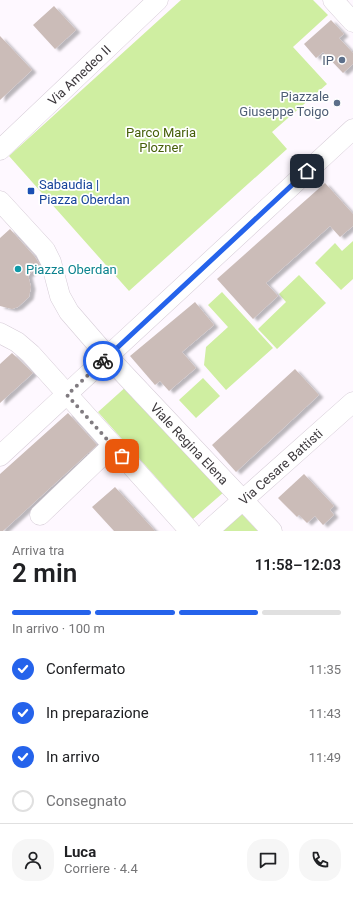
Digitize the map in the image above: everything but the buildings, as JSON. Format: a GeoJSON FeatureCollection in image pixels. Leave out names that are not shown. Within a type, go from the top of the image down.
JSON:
{"type":"FeatureCollection","features":[{"type":"Feature","properties":{"kind":"street","name":"Via Amedeo II"},"geometry":{"type":"LineString","coordinates":[[0,150],[158,0]]}},
{"type":"Feature","properties":{"kind":"street"},"geometry":{"type":"LineString","coordinates":[[333,0],[353,22]]}},
{"type":"Feature","properties":{"kind":"street"},"geometry":{"type":"LineString","coordinates":[[0,456],[353,129]]}},
{"type":"Feature","properties":{"kind":"street","name":"Viale Regina Elena"},"geometry":{"type":"LineString","coordinates":[[0,201],[42,245],[51,262],[57,287],[64,304],[108,356],[272,531]]}},
{"type":"Feature","properties":{"kind":"street"},"geometry":{"type":"LineString","coordinates":[[0,333],[11,338],[26,349],[190,531]]}},
{"type":"Feature","properties":{"kind":"street","name":"Via Cesare Battisti"},"geometry":{"type":"LineString","coordinates":[[208,531],[353,402]]}},
{"type":"Feature","properties":{"kind":"street"},"geometry":{"type":"LineString","coordinates":[[40,515],[113,446]]}},
{"type":"Feature","properties":{"kind":"green space","name":"Parco Maria Plozner"},"geometry":{"type":"Polygon","coordinates":[[[181,0],[313,0],[328,15],[293,47],[327,84],[272,132],[287,149],[129,291],[9,156],[181,0]]]}},
{"type":"Feature","properties":{"kind":"green space"},"geometry":{"type":"Polygon","coordinates":[[[353,241],[353,279],[341,290],[315,263],[335,243],[342,251],[353,241]]]}},
{"type":"Feature","properties":{"kind":"green space"},"geometry":{"type":"Polygon","coordinates":[[[299,275],[326,303],[277,349],[258,329],[286,302],[279,294],[299,275]]]}},
{"type":"Feature","properties":{"kind":"green space"},"geometry":{"type":"Polygon","coordinates":[[[222,292],[273,348],[226,390],[204,365],[206,347],[228,327],[208,305],[222,292]]]}},
{"type":"Feature","properties":{"kind":"green space"},"geometry":{"type":"Polygon","coordinates":[[[203,378],[220,396],[196,418],[179,400],[203,378]]]}},
{"type":"Feature","properties":{"kind":"green space"},"geometry":{"type":"Polygon","coordinates":[[[128,385],[224,492],[193,519],[98,412],[128,385]]]}},
{"type":"Feature","properties":{"kind":"green space"},"geometry":{"type":"Polygon","coordinates":[[[239,511],[258,531],[217,531],[239,511]]]}},
{"type":"Feature","properties":{"kind":"way so far"},"geometry":{"type":"LineString","coordinates":[[103,361],[67,395],[122,456]]}},
{"type":"Feature","properties":{"kind":"place","name":"IP"},"geometry":{"type":"Point","coordinates":[342,60]}},
{"type":"Feature","properties":{"kind":"place","name":"Piazzale Giuseppe Toigo"},"geometry":{"type":"Point","coordinates":[337,103]}},
{"type":"Feature","properties":{"kind":"place","name":"Sabaudia | Piazza Oberdan"},"geometry":{"type":"Point","coordinates":[31,191]}},
{"type":"Feature","properties":{"kind":"place","name":"Piazza Oberdan"},"geometry":{"type":"Point","coordinates":[18,269]}},
{"type":"Feature","properties":{"kind":"route"},"geometry":{"type":"LineString","coordinates":[[103,361],[307,171]]}}]}
